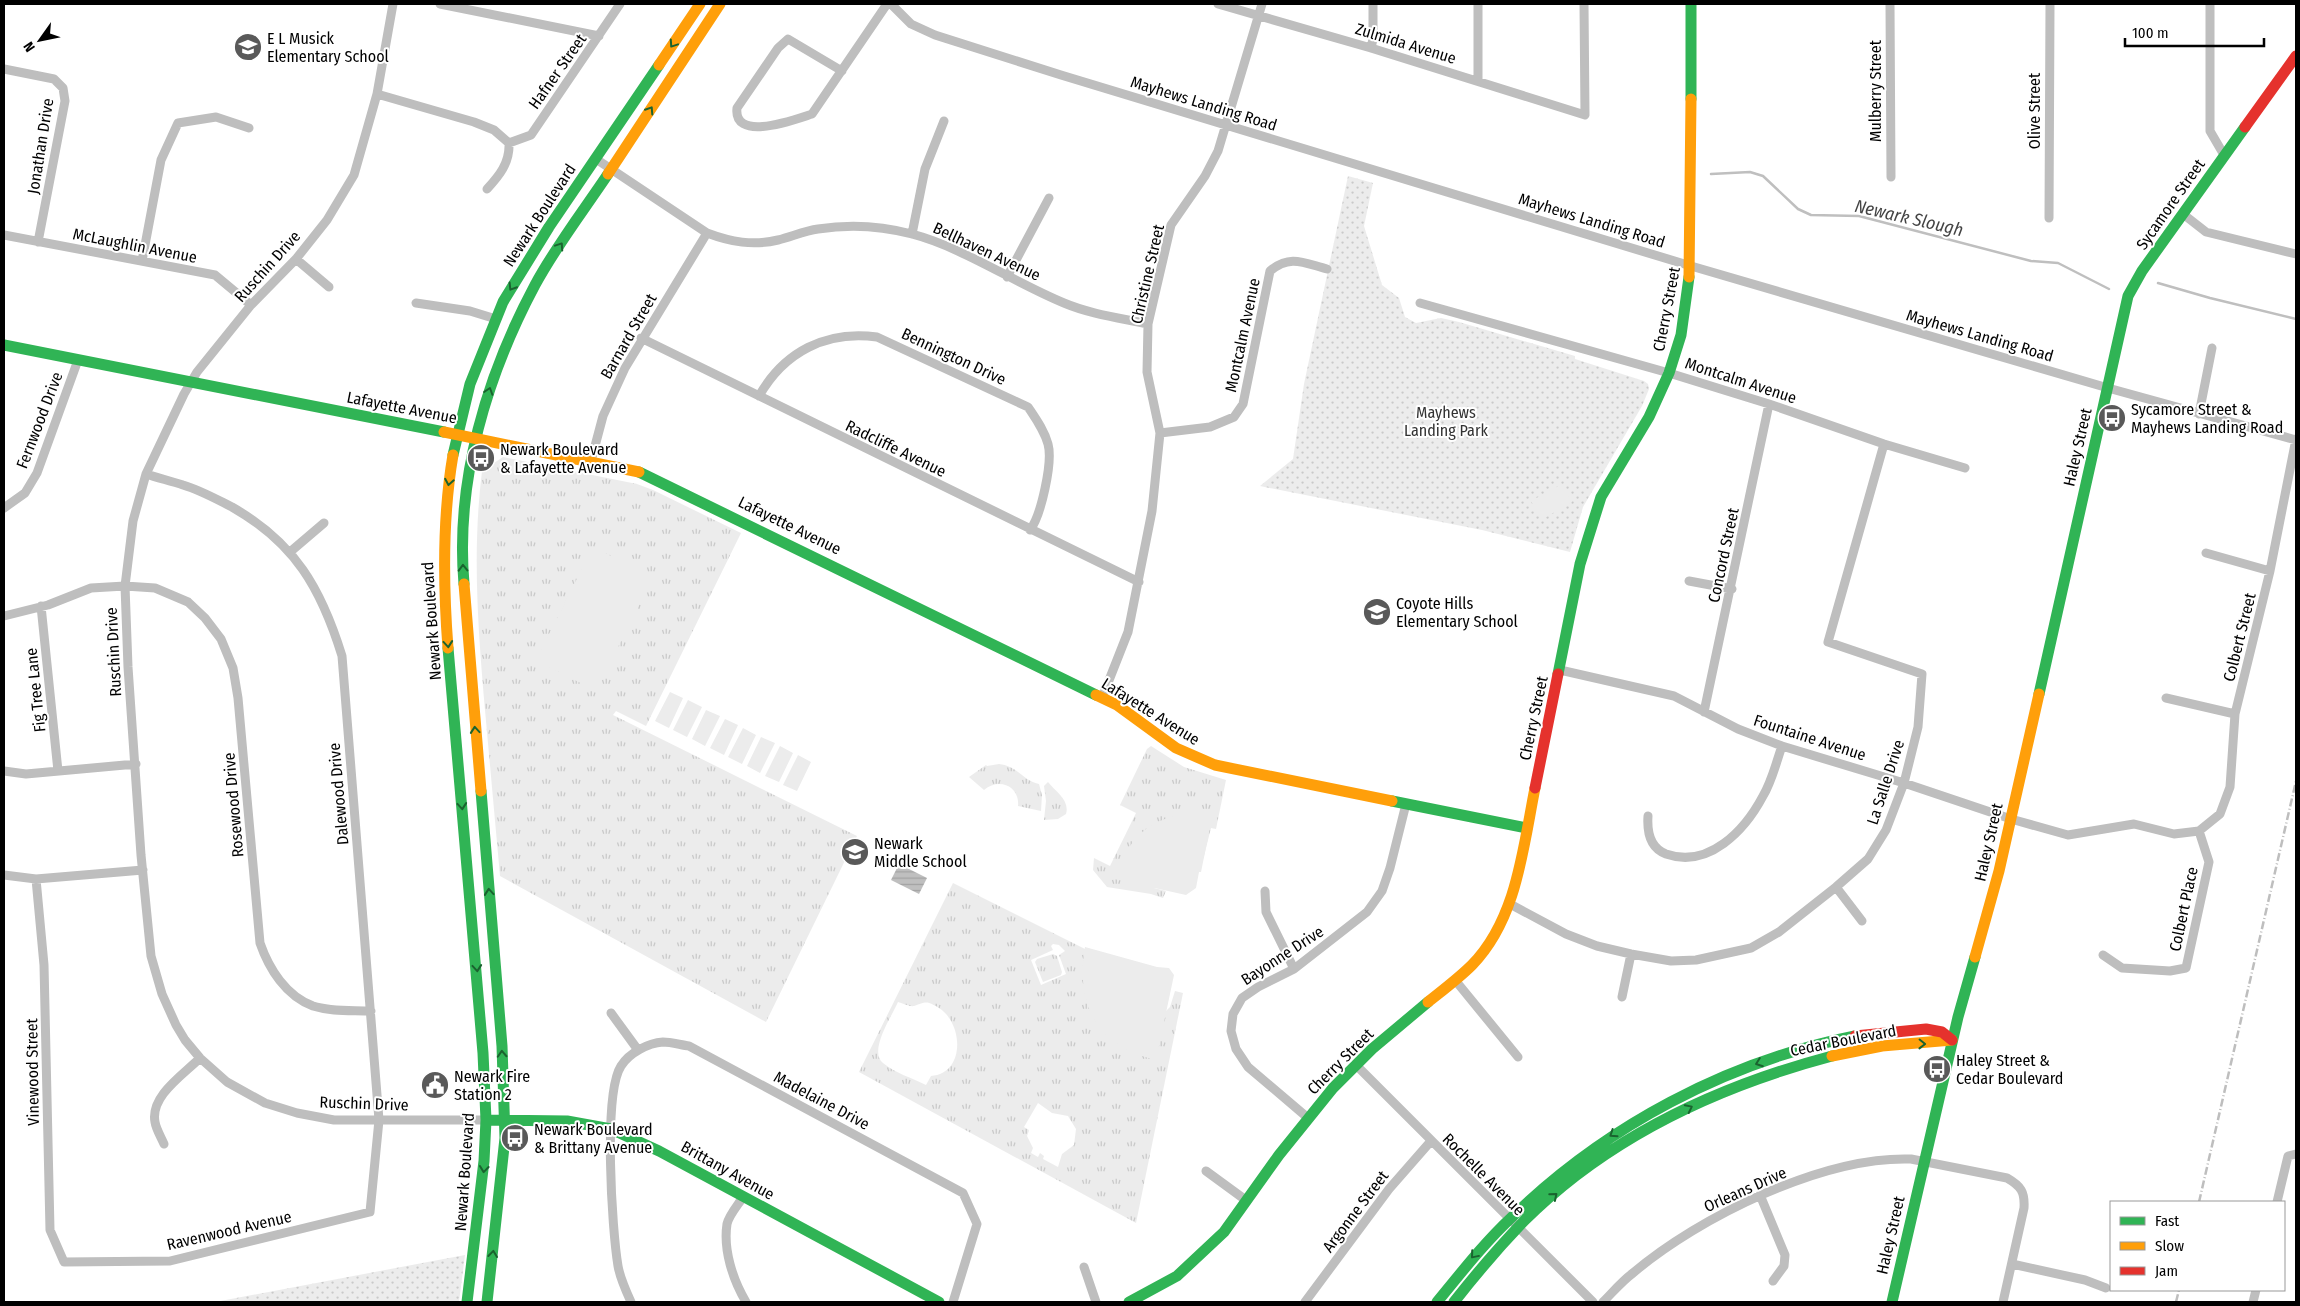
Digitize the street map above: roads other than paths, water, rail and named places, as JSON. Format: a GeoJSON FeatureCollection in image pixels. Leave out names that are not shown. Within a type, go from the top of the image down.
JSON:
{"type":"FeatureCollection","features":[{"type":"Feature","properties":{"kind":"street","name":"Ruschin Drive"},"geometry":{"type":"LineString","coordinates":[[393,4],[377,94],[354,175],[327,220],[296,259],[251,305],[191,382],[146,474],[133,521],[125,586],[128,667],[143,870],[151,956],[162,994],[176,1025],[200,1058],[227,1082],[265,1103],[297,1113],[334,1120],[486,1120]]}},
{"type":"Feature","properties":{"kind":"street"},"geometry":{"type":"LineString","coordinates":[[440,4],[599,36]]}},
{"type":"Feature","properties":{"kind":"street","name":"Hafner Street"},"geometry":{"type":"LineString","coordinates":[[509,143],[531,135],[620,4]]}},
{"type":"Feature","properties":{"kind":"street","name":"Newark Boulevard"},"geometry":{"type":"LineString","coordinates":[[467,1302],[484,1161],[486,1120],[482,1036],[447,634],[443,560],[447,493],[457,434],[470,384],[503,302],[549,227],[700,4]]}},
{"type":"Feature","properties":{"kind":"street"},"geometry":{"type":"LineString","coordinates":[[487,1302],[501,1186],[505,1120],[502,1046],[462,572],[464,506],[476,438],[495,373],[536,283],[720,4]]}},
{"type":"Feature","properties":{"kind":"street"},"geometry":{"type":"LineString","coordinates":[[842,71],[788,39],[778,48],[737,108],[736,115],[740,120],[752,127],[768,126],[812,114],[889,4]]}},
{"type":"Feature","properties":{"kind":"street","name":"Mayhews Landing Road"},"geometry":{"type":"LineString","coordinates":[[889,4],[911,24],[935,35],[1226,126],[1346,160],[1691,266],[2108,388],[2296,440]]}},
{"type":"Feature","properties":{"kind":"street","name":"Zulmida Avenue"},"geometry":{"type":"LineString","coordinates":[[1218,4],[1371,48],[1585,114],[1584,4]]}},
{"type":"Feature","properties":{"kind":"street","name":"Christine Street"},"geometry":{"type":"LineString","coordinates":[[1102,698],[1128,632],[1152,511],[1160,433],[1147,372],[1148,324],[1171,225],[1205,176],[1218,151],[1262,4]]}},
{"type":"Feature","properties":{"kind":"street"},"geometry":{"type":"LineString","coordinates":[[1371,48],[1373,39],[1373,4]]}},
{"type":"Feature","properties":{"kind":"street"},"geometry":{"type":"LineString","coordinates":[[1478,4],[1478,81]]}},
{"type":"Feature","properties":{"kind":"street","name":"Cherry Street"},"geometry":{"type":"LineString","coordinates":[[1129,1302],[1177,1276],[1224,1232],[1279,1155],[1333,1088],[1372,1048],[1455,980],[1486,948],[1510,904],[1560,670],[1580,564],[1601,497],[1649,418],[1669,374],[1681,335],[1691,266],[1691,4]]}},
{"type":"Feature","properties":{"kind":"street","name":"Mulberry Street"},"geometry":{"type":"LineString","coordinates":[[1890,4],[1891,178]]}},
{"type":"Feature","properties":{"kind":"street","name":"Olive Street"},"geometry":{"type":"LineString","coordinates":[[2049,218],[2050,4]]}},
{"type":"Feature","properties":{"kind":"street"},"geometry":{"type":"LineString","coordinates":[[2210,4],[2210,131],[2224,155]]}},
{"type":"Feature","properties":{"kind":"street","name":"Sycamore Street"},"geometry":{"type":"LineString","coordinates":[[2108,388],[2128,296],[2142,271],[2296,56]]}},
{"type":"Feature","properties":{"kind":"street","name":"Jonathan Drive"},"geometry":{"type":"LineString","coordinates":[[4,69],[54,79],[63,88],[65,101],[38,242]]}},
{"type":"Feature","properties":{"kind":"street"},"geometry":{"type":"LineString","coordinates":[[377,94],[474,122],[494,130],[509,143],[509,153],[501,174],[487,189]]}},
{"type":"Feature","properties":{"kind":"street"},"geometry":{"type":"LineString","coordinates":[[142,261],[161,160],[178,123],[216,116],[249,128]]}},
{"type":"Feature","properties":{"kind":"street"},"geometry":{"type":"LineString","coordinates":[[912,234],[925,169],[944,121]]}},
{"type":"Feature","properties":{"kind":"street","name":"Bellhaven Avenue"},"geometry":{"type":"LineString","coordinates":[[596,159],[708,234],[727,240],[746,243],[770,242],[816,229],[877,227],[912,234],[943,245],[1065,304],[1104,315],[1148,324]]}},
{"type":"Feature","properties":{"kind":"street"},"geometry":{"type":"LineString","coordinates":[[1007,277],[1049,198]]}},
{"type":"Feature","properties":{"kind":"street"},"geometry":{"type":"LineString","coordinates":[[2183,214],[2206,232],[2296,254]]}},
{"type":"Feature","properties":{"kind":"street","name":"Barnard Street"},"geometry":{"type":"LineString","coordinates":[[591,460],[603,416],[624,368],[708,234]]}},
{"type":"Feature","properties":{"kind":"street","name":"McLaughlin Avenue"},"geometry":{"type":"LineString","coordinates":[[4,235],[215,275],[251,305]]}},
{"type":"Feature","properties":{"kind":"street"},"geometry":{"type":"LineString","coordinates":[[296,259],[329,287]]}},
{"type":"Feature","properties":{"kind":"street","name":"Montcalm Avenue"},"geometry":{"type":"LineString","coordinates":[[1160,433],[1210,427],[1234,417],[1243,404],[1270,271],[1280,263],[1292,260],[1327,269]]}},
{"type":"Feature","properties":{"kind":"street"},"geometry":{"type":"LineString","coordinates":[[416,302],[470,311],[496,319]]}},
{"type":"Feature","properties":{"kind":"street","name":"Montcalm Avenue"},"geometry":{"type":"LineString","coordinates":[[1420,303],[1769,404],[1884,444],[1965,468]]}},
{"type":"Feature","properties":{"kind":"street","name":"Bennington Drive"},"geometry":{"type":"LineString","coordinates":[[759,396],[766,384],[783,366],[807,346],[857,334],[876,337],[1028,407],[1042,429],[1049,446],[1046,480],[1038,515],[1030,530]]}},
{"type":"Feature","properties":{"kind":"street","name":"Radcliffe Avenue"},"geometry":{"type":"LineString","coordinates":[[642,338],[1139,582]]}},
{"type":"Feature","properties":{"kind":"street","name":"Lafayette Avenue"},"geometry":{"type":"LineString","coordinates":[[4,345],[639,471],[669,483],[1102,698],[1135,716],[1176,748],[1202,760],[1215,765],[1527,828]]}},
{"type":"Feature","properties":{"kind":"street"},"geometry":{"type":"LineString","coordinates":[[2199,414],[2212,348]]}},
{"type":"Feature","properties":{"kind":"street","name":"Fernwood Drive"},"geometry":{"type":"LineString","coordinates":[[4,508],[25,493],[37,473],[78,360]]}},
{"type":"Feature","properties":{"kind":"street","name":"Haley Street"},"geometry":{"type":"LineString","coordinates":[[1892,1302],[1952,1040],[1999,871],[2108,388]]}},
{"type":"Feature","properties":{"kind":"street","name":"Concord Street"},"geometry":{"type":"LineString","coordinates":[[1704,712],[1732,589],[1769,404]]}},
{"type":"Feature","properties":{"kind":"street","name":"Colbert Street"},"geometry":{"type":"LineString","coordinates":[[2199,831],[2220,814],[2230,787],[2236,714],[2270,571],[2296,440]]}},
{"type":"Feature","properties":{"kind":"street","name":"La Salle Drive"},"geometry":{"type":"LineString","coordinates":[[1510,904],[1566,934],[1597,946],[1672,961],[1696,960],[1751,948],[1779,932],[1868,859],[1886,830],[1904,783],[1918,727],[1922,674],[1828,642],[1884,444]]}},
{"type":"Feature","properties":{"kind":"street","name":"Dalewood Drive"},"geometry":{"type":"LineString","coordinates":[[146,474],[183,485],[226,504],[257,521],[274,535],[303,569],[326,608],[342,656],[379,1120],[370,1212]]}},
{"type":"Feature","properties":{"kind":"street"},"geometry":{"type":"LineString","coordinates":[[290,552],[324,523]]}},
{"type":"Feature","properties":{"kind":"street"},"geometry":{"type":"LineString","coordinates":[[2206,553],[2270,571]]}},
{"type":"Feature","properties":{"kind":"street"},"geometry":{"type":"LineString","coordinates":[[1689,581],[1732,589]]}},
{"type":"Feature","properties":{"kind":"street","name":"Rosewood Drive"},"geometry":{"type":"LineString","coordinates":[[4,616],[41,606],[91,588],[125,586],[155,588],[188,602],[205,618],[221,639],[233,668],[238,698],[260,944],[266,962],[292,993],[313,1006],[336,1010],[371,1011]]}},
{"type":"Feature","properties":{"kind":"street","name":"Fig Tree Lane"},"geometry":{"type":"LineString","coordinates":[[41,606],[58,771]]}},
{"type":"Feature","properties":{"kind":"street","name":"Fountaine Avenue"},"geometry":{"type":"LineString","coordinates":[[1560,670],[1674,696],[1738,729],[1782,746],[1904,783],[2011,819],[2068,835],[2134,824],[2174,834],[2199,831]]}},
{"type":"Feature","properties":{"kind":"street"},"geometry":{"type":"LineString","coordinates":[[2166,698],[2236,714]]}},
{"type":"Feature","properties":{"kind":"street"},"geometry":{"type":"LineString","coordinates":[[1648,816],[1647,828],[1650,838],[1655,847],[1662,852],[1673,856],[1687,857],[1708,854],[1730,839],[1753,812],[1763,796],[1782,746]]}},
{"type":"Feature","properties":{"kind":"street"},"geometry":{"type":"LineString","coordinates":[[4,771],[26,774],[136,764]]}},
{"type":"Feature","properties":{"kind":"street","name":"Bayonne Drive"},"geometry":{"type":"LineString","coordinates":[[1308,1118],[1248,1067],[1236,1049],[1231,1031],[1233,1014],[1242,998],[1258,986],[1294,969],[1368,912],[1382,891],[1390,868],[1406,804]]}},
{"type":"Feature","properties":{"kind":"street","name":"Colbert Place"},"geometry":{"type":"LineString","coordinates":[[2103,955],[2122,968],[2170,971],[2186,968],[2209,862],[2199,831]]}},
{"type":"Feature","properties":{"kind":"street"},"geometry":{"type":"LineString","coordinates":[[4,875],[36,879],[143,870]]}},
{"type":"Feature","properties":{"kind":"street","name":"Vinewood Street"},"geometry":{"type":"LineString","coordinates":[[36,879],[44,965],[50,1230],[64,1262]]}},
{"type":"Feature","properties":{"kind":"street"},"geometry":{"type":"LineString","coordinates":[[1836,887],[1862,921]]}},
{"type":"Feature","properties":{"kind":"street"},"geometry":{"type":"LineString","coordinates":[[1265,891],[1266,912],[1294,969]]}},
{"type":"Feature","properties":{"kind":"street"},"geometry":{"type":"LineString","coordinates":[[1622,997],[1631,954]]}},
{"type":"Feature","properties":{"kind":"street"},"geometry":{"type":"LineString","coordinates":[[1455,980],[1518,1057]]}},
{"type":"Feature","properties":{"kind":"street"},"geometry":{"type":"LineString","coordinates":[[611,1013],[638,1050]]}},
{"type":"Feature","properties":{"kind":"street","name":"Cedar Boulevard"},"geometry":{"type":"LineString","coordinates":[[1437,1302],[1476,1253],[1508,1219],[1560,1174],[1616,1132],[1677,1097],[1776,1057],[1834,1040],[1870,1033],[1942,1031],[1952,1040]]}},
{"type":"Feature","properties":{"kind":"street","name":"Cedar Boulevard"},"geometry":{"type":"LineString","coordinates":[[1454,1302],[1486,1259],[1517,1228],[1568,1184],[1622,1145],[1651,1127],[1712,1097],[1779,1070],[1891,1045],[1937,1044],[1952,1040]]}},
{"type":"Feature","properties":{"kind":"street","name":"Madelaine Drive"},"geometry":{"type":"LineString","coordinates":[[630,1302],[619,1268],[612,1216],[611,1129],[615,1082],[621,1066],[638,1050],[662,1042],[690,1046],[962,1193],[977,1224],[953,1302]]}},
{"type":"Feature","properties":{"kind":"street"},"geometry":{"type":"LineString","coordinates":[[164,1144],[155,1123],[155,1111],[158,1100],[200,1058]]}},
{"type":"Feature","properties":{"kind":"street","name":"Rochelle Avenue"},"geometry":{"type":"LineString","coordinates":[[1356,1065],[1593,1302]]}},
{"type":"Feature","properties":{"kind":"street","name":"Brittany Avenue"},"geometry":{"type":"LineString","coordinates":[[486,1120],[568,1121],[611,1129],[659,1151],[939,1302]]}},
{"type":"Feature","properties":{"kind":"street","name":"Argonne Street"},"geometry":{"type":"LineString","coordinates":[[1305,1302],[1388,1188],[1431,1141]]}},
{"type":"Feature","properties":{"kind":"street"},"geometry":{"type":"LineString","coordinates":[[2277,1201],[2288,1156],[2296,1154]]}},
{"type":"Feature","properties":{"kind":"street","name":"Orleans Drive"},"geometry":{"type":"LineString","coordinates":[[1603,1302],[1632,1273],[1675,1241],[1724,1212],[1760,1195],[1817,1175],[1857,1164],[1896,1158],[2007,1178],[2020,1186],[2024,1197],[2024,1208],[2003,1302]]}},
{"type":"Feature","properties":{"kind":"street"},"geometry":{"type":"LineString","coordinates":[[1206,1171],[1247,1201]]}},
{"type":"Feature","properties":{"kind":"street"},"geometry":{"type":"LineString","coordinates":[[1760,1195],[1785,1255],[1784,1266],[1773,1281]]}},
{"type":"Feature","properties":{"kind":"street"},"geometry":{"type":"LineString","coordinates":[[742,1197],[728,1222],[726,1250],[738,1290],[746,1302]]}},
{"type":"Feature","properties":{"kind":"street","name":"Ravenwood Avenue"},"geometry":{"type":"LineString","coordinates":[[64,1262],[170,1261],[370,1212]]}},
{"type":"Feature","properties":{"kind":"street"},"geometry":{"type":"LineString","coordinates":[[2012,1264],[2085,1280],[2106,1288]]}},
{"type":"Feature","properties":{"kind":"street"},"geometry":{"type":"LineString","coordinates":[[1084,1267],[1096,1302]]}},
{"type":"Feature","properties":{"kind":"waterway","name":"Newark Slough"},"geometry":{"type":"LineString","coordinates":[[1711,174],[1750,172],[1763,176],[1798,209],[1811,215],[1859,216],[2031,261],[2058,263],[2109,289]]}},
{"type":"Feature","properties":{"kind":"waterway","name":"Newark Slough"},"geometry":{"type":"LineString","coordinates":[[2158,283],[2296,319]]}},
{"type":"Feature","properties":{"kind":"railway"},"geometry":{"type":"LineString","coordinates":[[2199,1201],[2296,781]]}},
{"type":"Feature","properties":{"kind":"railway"},"geometry":{"type":"LineString","coordinates":[[2176,1302],[2179,1291]]}},
{"type":"Feature","properties":{"kind":"place","name":"E L Musick Elementary School"},"geometry":{"type":"Point","coordinates":[248,47]}},
{"type":"Feature","properties":{"kind":"place","name":"Sycamore Street & Mayhews Landing Road"},"geometry":{"type":"Point","coordinates":[2112,418]}},
{"type":"Feature","properties":{"kind":"place","name":"Newark Boulevard & Lafayette Avenue"},"geometry":{"type":"Point","coordinates":[481,458]}},
{"type":"Feature","properties":{"kind":"place","name":"Coyote Hills Elementary School"},"geometry":{"type":"Point","coordinates":[1377,612]}},
{"type":"Feature","properties":{"kind":"place","name":"Newark Middle School"},"geometry":{"type":"Point","coordinates":[855,852]}},
{"type":"Feature","properties":{"kind":"place","name":"Haley Street & Cedar Boulevard"},"geometry":{"type":"Point","coordinates":[1937,1069]}},
{"type":"Feature","properties":{"kind":"place","name":"Newark Fire Station 2"},"geometry":{"type":"Point","coordinates":[435,1085]}},
{"type":"Feature","properties":{"kind":"place","name":"Newark Boulevard & Brittany Avenue"},"geometry":{"type":"Point","coordinates":[515,1138]}},
{"type":"Feature","properties":{"kind":"park label","name":"Mayhews Landing Park"},"geometry":{"type":"Point","coordinates":[1446,421]}}]}
